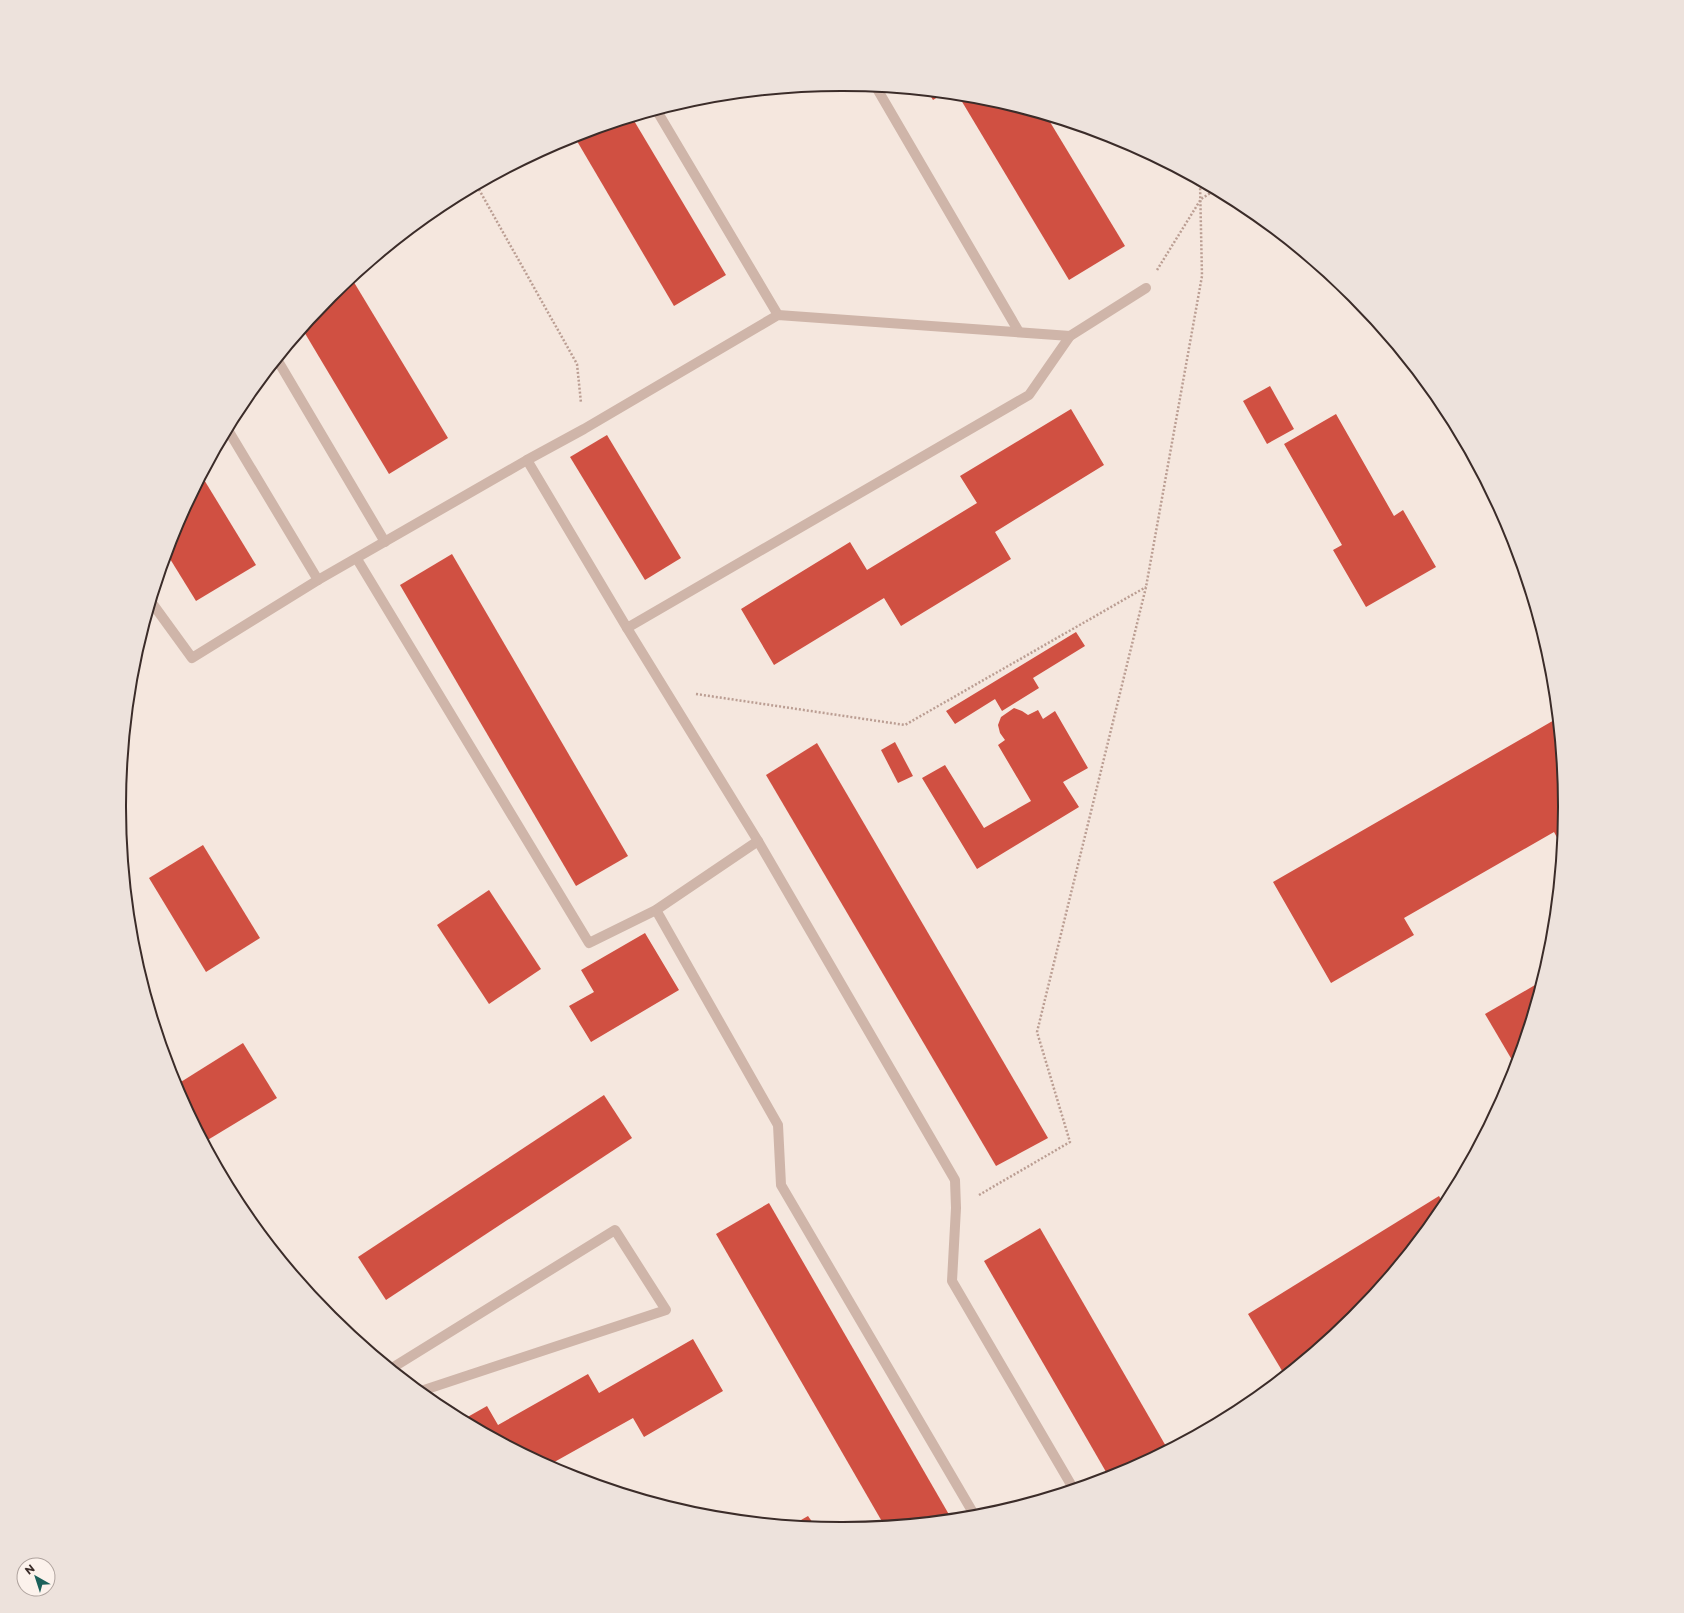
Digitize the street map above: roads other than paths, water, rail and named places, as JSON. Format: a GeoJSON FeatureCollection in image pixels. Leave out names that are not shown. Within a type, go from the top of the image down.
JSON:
{"type":"FeatureCollection","features":[{"type":"Feature","properties":{"kind":"lane"},"geometry":{"type":"LineString","coordinates":[[879,93],[1019,332]]}},
{"type":"Feature","properties":{"kind":"lane"},"geometry":{"type":"LineString","coordinates":[[658,115],[778,315]]}},
{"type":"Feature","properties":{"kind":"lane"},"geometry":{"type":"LineString","coordinates":[[627,628],[1029,395],[1070,336],[1146,288]]}},
{"type":"Feature","properties":{"kind":"lane"},"geometry":{"type":"LineString","coordinates":[[155,607],[192,658],[318,580],[584,429],[778,315],[1070,336]]}},
{"type":"Feature","properties":{"kind":"lane"},"geometry":{"type":"LineString","coordinates":[[280,364],[385,542]]}},
{"type":"Feature","properties":{"kind":"lane"},"geometry":{"type":"LineString","coordinates":[[231,435],[318,580]]}},
{"type":"Feature","properties":{"kind":"lane"},"geometry":{"type":"LineString","coordinates":[[527,460],[627,628],[758,841],[955,1180],[956,1208],[952,1281],[1071,1484]]}},
{"type":"Feature","properties":{"kind":"lane"},"geometry":{"type":"LineString","coordinates":[[357,559],[589,943],[656,910],[758,841]]}},
{"type":"Feature","properties":{"kind":"lane"},"geometry":{"type":"LineString","coordinates":[[656,910],[778,1125],[781,1185],[971,1510]]}},
{"type":"Feature","properties":{"kind":"lane"},"geometry":{"type":"LineString","coordinates":[[396,1366],[615,1230],[666,1310],[427,1389]]}}]}
